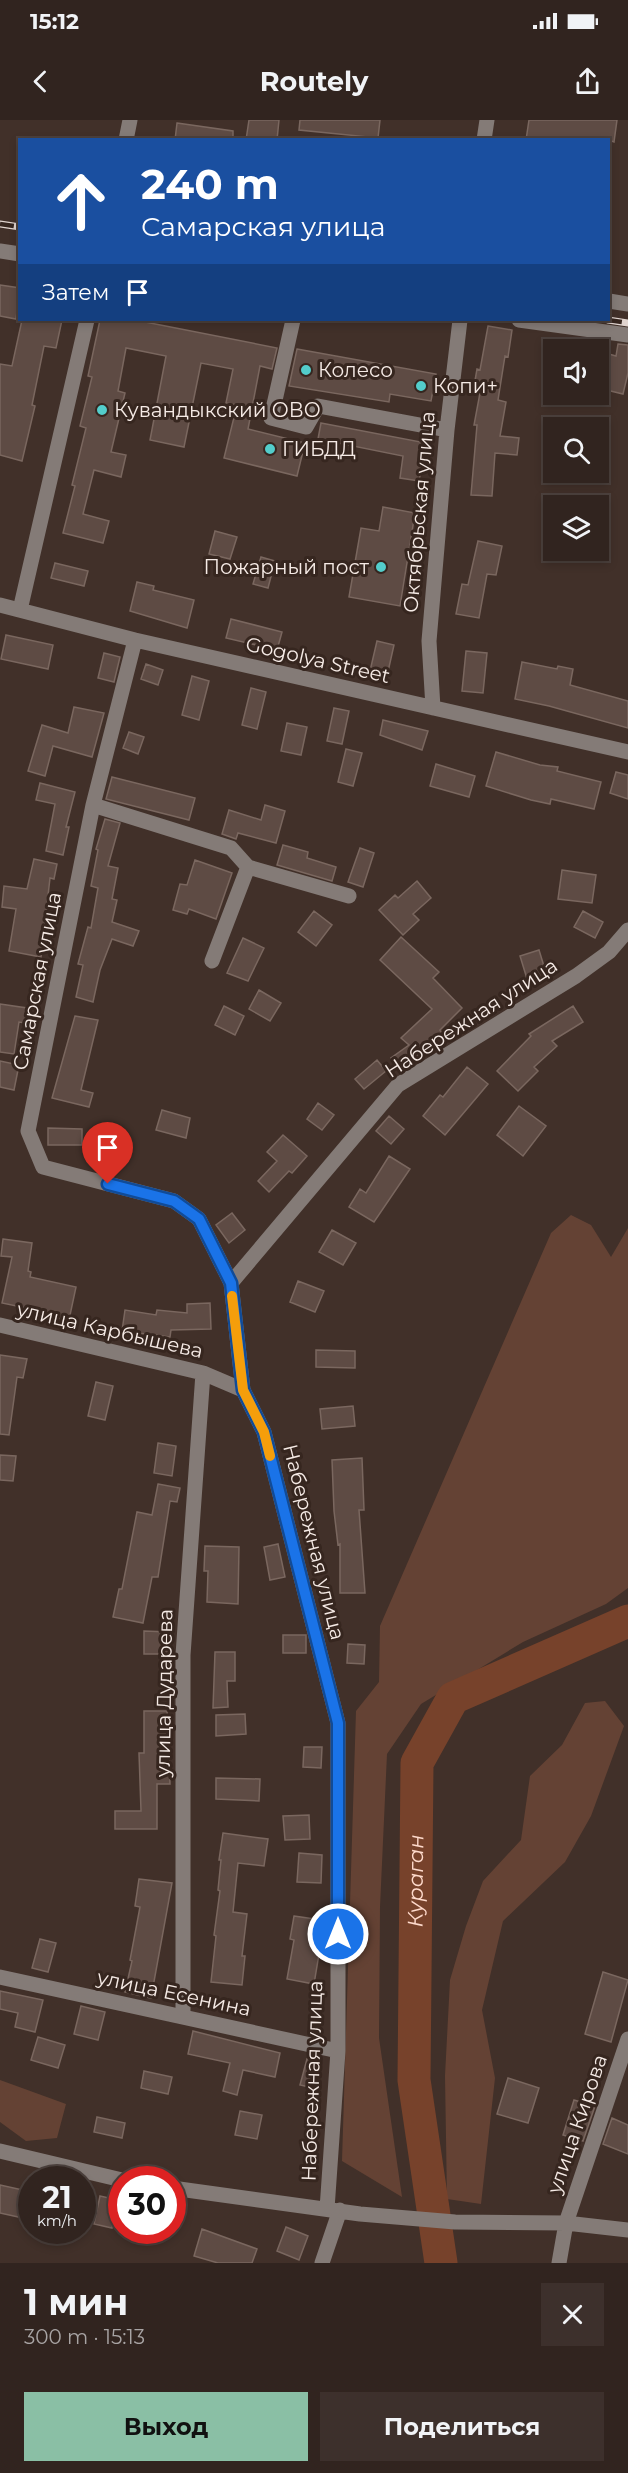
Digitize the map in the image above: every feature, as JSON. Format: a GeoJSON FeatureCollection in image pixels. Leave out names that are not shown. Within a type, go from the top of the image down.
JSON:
{"type":"FeatureCollection","features":[{"type":"Feature","properties":{"kind":"street"},"geometry":{"type":"LineString","coordinates":[[126,138],[130,120]]}},
{"type":"Feature","properties":{"kind":"street"},"geometry":{"type":"LineString","coordinates":[[484,138],[487,120]]}},
{"type":"Feature","properties":{"kind":"street"},"geometry":{"type":"LineString","coordinates":[[0,251],[18,254]]}},
{"type":"Feature","properties":{"kind":"street"},"geometry":{"type":"LineString","coordinates":[[610,301],[628,304]]}},
{"type":"Feature","properties":{"kind":"street"},"geometry":{"type":"LineString","coordinates":[[20,610],[87,321]]}},
{"type":"Feature","properties":{"kind":"street"},"geometry":{"type":"LineString","coordinates":[[292,321],[272,418],[306,427],[318,406],[447,430]]}},
{"type":"Feature","properties":{"kind":"street","name":"Октябрьская улица"},"geometry":{"type":"LineString","coordinates":[[434,708],[429,641],[447,430],[460,321]]}},
{"type":"Feature","properties":{"kind":"street"},"geometry":{"type":"LineString","coordinates":[[526,321],[628,335]]}},
{"type":"Feature","properties":{"kind":"street","name":"Gogolya Street"},"geometry":{"type":"LineString","coordinates":[[0,605],[135,640],[628,753]]}},
{"type":"Feature","properties":{"kind":"street","name":"Самарская улица"},"geometry":{"type":"LineString","coordinates":[[135,640],[93,805],[28,1131],[43,1167],[174,1201],[199,1219],[231,1283]]}},
{"type":"Feature","properties":{"kind":"street"},"geometry":{"type":"LineString","coordinates":[[93,805],[231,849],[248,867],[349,896]]}},
{"type":"Feature","properties":{"kind":"street"},"geometry":{"type":"LineString","coordinates":[[212,961],[248,867]]}},
{"type":"Feature","properties":{"kind":"street","name":"Набережная улица"},"geometry":{"type":"LineString","coordinates":[[322,2263],[334,2209],[338,2051],[338,1723],[264,1432],[243,1390],[231,1283],[398,1085],[576,976],[609,952],[628,930]]}},
{"type":"Feature","properties":{"kind":"street","name":"улица Карбышева"},"geometry":{"type":"LineString","coordinates":[[0,1325],[203,1373],[243,1390]]}},
{"type":"Feature","properties":{"kind":"street","name":"улица Дударева"},"geometry":{"type":"LineString","coordinates":[[183,2016],[183,1655],[203,1373]]}},
{"type":"Feature","properties":{"kind":"street","name":"улица Есенина"},"geometry":{"type":"LineString","coordinates":[[0,1977],[338,2051]]}},
{"type":"Feature","properties":{"kind":"street","name":"улица Кирова"},"geometry":{"type":"LineString","coordinates":[[559,2263],[566,2223],[628,2039]]}},
{"type":"Feature","properties":{"kind":"street"},"geometry":{"type":"LineString","coordinates":[[0,2151],[108,2177]]}},
{"type":"Feature","properties":{"kind":"street"},"geometry":{"type":"LineString","coordinates":[[186,2190],[360,2214],[454,2222],[566,2223],[628,2230]]}},
{"type":"Feature","properties":{"kind":"shaded area"},"geometry":{"type":"Polygon","coordinates":[[[571,1215],[591,1225],[611,1257],[628,1228],[628,1588],[606,1604],[523,1642],[421,1704],[387,1754],[380,1907],[379,2038],[402,2197],[342,2161],[356,1711],[379,1682],[380,1626],[551,1233],[571,1215]]]}},
{"type":"Feature","properties":{"kind":"shaded area"},"geometry":{"type":"Polygon","coordinates":[[[605,1701],[624,1726],[591,1816],[565,1862],[503,1921],[482,2010],[495,2078],[481,2204],[447,2199],[445,2076],[450,1980],[466,1926],[483,1881],[521,1840],[530,1776],[562,1745],[585,1703],[605,1701]]]}},
{"type":"Feature","properties":{"kind":"shaded area"},"geometry":{"type":"Polygon","coordinates":[[[0,2080],[66,2104],[57,2138],[26,2141],[0,2122],[0,2080]]]}},
{"type":"Feature","properties":{"kind":"building"},"geometry":{"type":"Polygon","coordinates":[[[249,120],[279,120],[277,138],[246,138],[249,120]]]}},
{"type":"Feature","properties":{"kind":"building"},"geometry":{"type":"Polygon","coordinates":[[[300,120],[380,120],[378,138],[299,130],[300,120]]]}},
{"type":"Feature","properties":{"kind":"building"},"geometry":{"type":"Polygon","coordinates":[[[529,120],[617,120],[614,142],[610,138],[526,138],[529,120]]]}},
{"type":"Feature","properties":{"kind":"building"},"geometry":{"type":"Polygon","coordinates":[[[177,123],[233,131],[233,138],[175,138],[177,123]]]}},
{"type":"Feature","properties":{"kind":"building"},"geometry":{"type":"Polygon","coordinates":[[[0,285],[18,288],[16,319],[0,316],[0,285]]]}},
{"type":"Feature","properties":{"kind":"building"},"geometry":{"type":"Polygon","coordinates":[[[22,321],[62,321],[56,348],[44,346],[32,405],[35,406],[22,461],[0,455],[0,364],[12,366],[22,321]]]}},
{"type":"Feature","properties":{"kind":"building"},"geometry":{"type":"Polygon","coordinates":[[[100,321],[140,321],[277,348],[272,369],[260,366],[248,429],[305,443],[297,476],[224,458],[237,405],[226,403],[233,369],[201,363],[184,447],[150,440],[166,356],[126,348],[118,391],[125,393],[111,452],[126,455],[121,477],[94,470],[83,514],[109,521],[103,543],[63,533],[86,428],[80,426],[92,377],[88,376],[100,321]]]}},
{"type":"Feature","properties":{"kind":"building"},"geometry":{"type":"Polygon","coordinates":[[[488,326],[512,330],[498,400],[506,402],[500,436],[519,438],[517,455],[495,453],[492,496],[471,495],[477,425],[474,425],[480,393],[473,392],[477,369],[480,370],[488,326]]]}},
{"type":"Feature","properties":{"kind":"building"},"geometry":{"type":"Polygon","coordinates":[[[618,344],[628,345],[628,373],[623,394],[609,391],[609,354],[616,356],[618,344]]]}},
{"type":"Feature","properties":{"kind":"building"},"geometry":{"type":"Polygon","coordinates":[[[297,349],[436,374],[431,401],[390,394],[389,402],[289,386],[297,349]]]}},
{"type":"Feature","properties":{"kind":"building"},"geometry":{"type":"Polygon","coordinates":[[[321,423],[426,443],[419,481],[400,478],[403,456],[318,439],[321,423]]]}},
{"type":"Feature","properties":{"kind":"building","name":"Пожарный пост"},"geometry":{"type":"Polygon","coordinates":[[[383,507],[415,513],[400,606],[349,597],[361,528],[379,531],[383,507]]]}},
{"type":"Feature","properties":{"kind":"building"},"geometry":{"type":"Polygon","coordinates":[[[215,531],[237,537],[230,559],[209,554],[215,531]]]}},
{"type":"Feature","properties":{"kind":"building"},"geometry":{"type":"Polygon","coordinates":[[[478,541],[502,546],[496,575],[487,574],[479,618],[456,614],[462,584],[468,585],[478,541]]]}},
{"type":"Feature","properties":{"kind":"building"},"geometry":{"type":"Polygon","coordinates":[[[261,557],[275,561],[268,588],[253,584],[261,557]]]}},
{"type":"Feature","properties":{"kind":"building"},"geometry":{"type":"Polygon","coordinates":[[[55,563],[88,571],[84,586],[51,578],[55,563]]]}},
{"type":"Feature","properties":{"kind":"building"},"geometry":{"type":"Polygon","coordinates":[[[137,582],[154,586],[153,590],[194,600],[187,628],[130,611],[137,582]]]}},
{"type":"Feature","properties":{"kind":"building"},"geometry":{"type":"Polygon","coordinates":[[[231,619],[282,632],[277,650],[226,638],[231,619]]]}},
{"type":"Feature","properties":{"kind":"building"},"geometry":{"type":"Polygon","coordinates":[[[6,635],[53,645],[48,669],[1,659],[6,635]]]}},
{"type":"Feature","properties":{"kind":"building"},"geometry":{"type":"Polygon","coordinates":[[[377,641],[394,645],[387,676],[370,671],[377,641]]]}},
{"type":"Feature","properties":{"kind":"building"},"geometry":{"type":"Polygon","coordinates":[[[466,651],[487,653],[483,693],[462,691],[466,651]]]}},
{"type":"Feature","properties":{"kind":"building"},"geometry":{"type":"Polygon","coordinates":[[[104,653],[120,657],[114,682],[98,678],[104,653]]]}},
{"type":"Feature","properties":{"kind":"building"},"geometry":{"type":"Polygon","coordinates":[[[522,662],[557,669],[558,666],[573,669],[570,685],[628,701],[628,728],[515,699],[522,662]]]}},
{"type":"Feature","properties":{"kind":"building"},"geometry":{"type":"Polygon","coordinates":[[[146,664],[163,670],[158,685],[141,679],[146,664]]]}},
{"type":"Feature","properties":{"kind":"building"},"geometry":{"type":"Polygon","coordinates":[[[192,676],[209,681],[199,720],[182,715],[192,676]]]}},
{"type":"Feature","properties":{"kind":"building"},"geometry":{"type":"Polygon","coordinates":[[[251,688],[266,692],[257,729],[242,725],[251,688]]]}},
{"type":"Feature","properties":{"kind":"building"},"geometry":{"type":"Polygon","coordinates":[[[74,707],[104,713],[92,757],[53,746],[45,776],[28,771],[42,725],[68,733],[74,707]]]}},
{"type":"Feature","properties":{"kind":"building"},"geometry":{"type":"Polygon","coordinates":[[[334,708],[349,711],[342,744],[327,741],[334,708]]]}},
{"type":"Feature","properties":{"kind":"building"},"geometry":{"type":"Polygon","coordinates":[[[383,720],[428,731],[422,750],[380,735],[383,720]]]}},
{"type":"Feature","properties":{"kind":"building"},"geometry":{"type":"Polygon","coordinates":[[[287,723],[307,727],[301,755],[281,751],[287,723]]]}},
{"type":"Feature","properties":{"kind":"building"},"geometry":{"type":"Polygon","coordinates":[[[129,732],[144,737],[138,754],[123,748],[129,732]]]}},
{"type":"Feature","properties":{"kind":"building"},"geometry":{"type":"Polygon","coordinates":[[[346,749],[362,753],[353,786],[338,782],[346,749]]]}},
{"type":"Feature","properties":{"kind":"building"},"geometry":{"type":"Polygon","coordinates":[[[496,752],[540,765],[558,767],[557,771],[601,782],[594,809],[551,799],[550,804],[531,800],[486,786],[496,752]]]}},
{"type":"Feature","properties":{"kind":"building"},"geometry":{"type":"Polygon","coordinates":[[[436,764],[475,776],[469,797],[430,786],[436,764]]]}},
{"type":"Feature","properties":{"kind":"building"},"geometry":{"type":"Polygon","coordinates":[[[616,772],[628,775],[628,799],[610,793],[616,772]]]}},
{"type":"Feature","properties":{"kind":"building"},"geometry":{"type":"Polygon","coordinates":[[[112,777],[195,798],[189,820],[106,799],[112,777]]]}},
{"type":"Feature","properties":{"kind":"building"},"geometry":{"type":"Polygon","coordinates":[[[40,783],[75,792],[66,827],[69,827],[63,855],[46,851],[55,804],[36,800],[40,783]]]}},
{"type":"Feature","properties":{"kind":"building"},"geometry":{"type":"Polygon","coordinates":[[[265,805],[285,811],[276,843],[238,833],[236,839],[222,834],[229,810],[261,820],[265,805]]]}},
{"type":"Feature","properties":{"kind":"building"},"geometry":{"type":"Polygon","coordinates":[[[105,819],[120,823],[108,866],[118,868],[112,899],[117,900],[112,922],[139,931],[133,946],[112,939],[100,970],[93,1002],[76,997],[83,965],[78,964],[88,927],[91,928],[98,888],[91,886],[98,850],[96,849],[105,819]]]}},
{"type":"Feature","properties":{"kind":"building"},"geometry":{"type":"Polygon","coordinates":[[[283,845],[308,852],[307,858],[336,867],[332,881],[277,865],[283,845]]]}},
{"type":"Feature","properties":{"kind":"building"},"geometry":{"type":"Polygon","coordinates":[[[360,848],[374,853],[363,887],[348,882],[360,848]]]}},
{"type":"Feature","properties":{"kind":"building"},"geometry":{"type":"Polygon","coordinates":[[[34,859],[57,864],[54,879],[50,878],[41,957],[9,951],[16,909],[2,907],[4,886],[27,889],[34,859]]]}},
{"type":"Feature","properties":{"kind":"building"},"geometry":{"type":"Polygon","coordinates":[[[195,860],[232,873],[216,919],[189,909],[187,914],[173,910],[180,884],[187,885],[195,860]]]}},
{"type":"Feature","properties":{"kind":"building"},"geometry":{"type":"Polygon","coordinates":[[[562,870],[596,875],[592,903],[558,899],[562,870]]]}},
{"type":"Feature","properties":{"kind":"building"},"geometry":{"type":"Polygon","coordinates":[[[417,881],[431,898],[413,914],[419,920],[403,935],[379,910],[395,895],[398,898],[417,881]]]}},
{"type":"Feature","properties":{"kind":"building"},"geometry":{"type":"Polygon","coordinates":[[[314,911],[332,925],[316,946],[298,932],[314,911]]]}},
{"type":"Feature","properties":{"kind":"building"},"geometry":{"type":"Polygon","coordinates":[[[583,911],[603,922],[595,938],[574,927],[583,911]]]}},
{"type":"Feature","properties":{"kind":"building"},"geometry":{"type":"Polygon","coordinates":[[[401,937],[439,972],[433,978],[462,1008],[440,1030],[443,1034],[416,1060],[400,1071],[391,1058],[409,1045],[401,1038],[432,1009],[380,960],[401,937]]]}},
{"type":"Feature","properties":{"kind":"building"},"geometry":{"type":"Polygon","coordinates":[[[243,938],[264,948],[248,981],[227,973],[243,938]]]}},
{"type":"Feature","properties":{"kind":"building"},"geometry":{"type":"Polygon","coordinates":[[[539,950],[547,976],[528,982],[520,956],[539,950]]]}},
{"type":"Feature","properties":{"kind":"building"},"geometry":{"type":"Polygon","coordinates":[[[259,990],[281,1003],[270,1021],[249,1009],[259,990]]]}},
{"type":"Feature","properties":{"kind":"building"},"geometry":{"type":"Polygon","coordinates":[[[0,1004],[27,1008],[25,1023],[19,1022],[14,1054],[0,1052],[0,1004]]]}},
{"type":"Feature","properties":{"kind":"building"},"geometry":{"type":"Polygon","coordinates":[[[224,1006],[244,1016],[235,1035],[215,1025],[224,1006]]]}},
{"type":"Feature","properties":{"kind":"building"},"geometry":{"type":"Polygon","coordinates":[[[573,1006],[583,1022],[552,1041],[557,1046],[534,1067],[538,1071],[518,1091],[497,1071],[531,1036],[529,1034],[573,1006]]]}},
{"type":"Feature","properties":{"kind":"building"},"geometry":{"type":"Polygon","coordinates":[[[75,1016],[98,1020],[81,1090],[93,1093],[89,1107],[52,1098],[75,1016]]]}},
{"type":"Feature","properties":{"kind":"building"},"geometry":{"type":"Polygon","coordinates":[[[377,1060],[386,1071],[364,1089],[355,1079],[377,1060]]]}},
{"type":"Feature","properties":{"kind":"building"},"geometry":{"type":"Polygon","coordinates":[[[0,1061],[19,1065],[14,1090],[0,1087],[0,1061]]]}},
{"type":"Feature","properties":{"kind":"building"},"geometry":{"type":"Polygon","coordinates":[[[467,1067],[488,1084],[445,1135],[423,1116],[440,1095],[443,1097],[467,1067]]]}},
{"type":"Feature","properties":{"kind":"building"},"geometry":{"type":"Polygon","coordinates":[[[318,1103],[334,1115],[322,1130],[307,1119],[318,1103]]]}},
{"type":"Feature","properties":{"kind":"building"},"geometry":{"type":"Polygon","coordinates":[[[519,1106],[546,1126],[523,1156],[497,1135],[519,1106]]]}},
{"type":"Feature","properties":{"kind":"building"},"geometry":{"type":"Polygon","coordinates":[[[162,1110],[190,1118],[186,1138],[156,1130],[162,1110]]]}},
{"type":"Feature","properties":{"kind":"building"},"geometry":{"type":"Polygon","coordinates":[[[389,1116],[404,1129],[391,1144],[376,1131],[389,1116]]]}},
{"type":"Feature","properties":{"kind":"building"},"geometry":{"type":"Polygon","coordinates":[[[48,1128],[82,1129],[82,1145],[48,1145],[48,1128]]]}},
{"type":"Feature","properties":{"kind":"building"},"geometry":{"type":"Polygon","coordinates":[[[283,1135],[307,1156],[292,1173],[289,1171],[269,1192],[258,1181],[277,1161],[267,1152],[283,1135]]]}},
{"type":"Feature","properties":{"kind":"building"},"geometry":{"type":"Polygon","coordinates":[[[389,1156],[410,1169],[374,1222],[349,1207],[360,1189],[366,1193],[389,1156]]]}},
{"type":"Feature","properties":{"kind":"building"},"geometry":{"type":"Polygon","coordinates":[[[232,1213],[245,1230],[229,1243],[216,1225],[232,1213]]]}},
{"type":"Feature","properties":{"kind":"building"},"geometry":{"type":"Polygon","coordinates":[[[332,1230],[356,1243],[343,1265],[319,1252],[332,1230]]]}},
{"type":"Feature","properties":{"kind":"building"},"geometry":{"type":"Polygon","coordinates":[[[3,1239],[32,1243],[28,1271],[31,1272],[30,1277],[76,1287],[69,1320],[30,1314],[31,1309],[2,1303],[12,1257],[1,1256],[3,1239]]]}},
{"type":"Feature","properties":{"kind":"building"},"geometry":{"type":"Polygon","coordinates":[[[298,1281],[324,1291],[315,1312],[290,1302],[298,1281]]]}},
{"type":"Feature","properties":{"kind":"building"},"geometry":{"type":"Polygon","coordinates":[[[210,1303],[211,1329],[171,1330],[170,1337],[122,1331],[125,1310],[156,1315],[157,1310],[187,1313],[187,1304],[210,1303]]]}},
{"type":"Feature","properties":{"kind":"building"},"geometry":{"type":"Polygon","coordinates":[[[316,1350],[355,1351],[355,1368],[316,1367],[316,1350]]]}},
{"type":"Feature","properties":{"kind":"building"},"geometry":{"type":"Polygon","coordinates":[[[0,1355],[27,1359],[23,1378],[17,1377],[9,1435],[0,1434],[0,1355]]]}},
{"type":"Feature","properties":{"kind":"building"},"geometry":{"type":"Polygon","coordinates":[[[96,1382],[113,1386],[105,1420],[88,1416],[96,1382]]]}},
{"type":"Feature","properties":{"kind":"building"},"geometry":{"type":"Polygon","coordinates":[[[353,1406],[355,1426],[322,1429],[320,1409],[353,1406]]]}},
{"type":"Feature","properties":{"kind":"building"},"geometry":{"type":"Polygon","coordinates":[[[158,1443],[176,1446],[172,1476],[154,1473],[158,1443]]]}},
{"type":"Feature","properties":{"kind":"building"},"geometry":{"type":"Polygon","coordinates":[[[0,1455],[16,1456],[13,1481],[0,1480],[0,1455]]]}},
{"type":"Feature","properties":{"kind":"building"},"geometry":{"type":"Polygon","coordinates":[[[362,1458],[364,1510],[359,1510],[365,1593],[340,1593],[340,1544],[338,1545],[334,1511],[332,1460],[362,1458]]]}},
{"type":"Feature","properties":{"kind":"building"},"geometry":{"type":"Polygon","coordinates":[[[158,1484],[180,1488],[177,1502],[170,1501],[158,1577],[152,1577],[143,1623],[113,1617],[119,1589],[122,1589],[137,1512],[152,1515],[158,1484]]]}},
{"type":"Feature","properties":{"kind":"building"},"geometry":{"type":"Polygon","coordinates":[[[278,1544],[285,1577],[270,1580],[264,1547],[278,1544]]]}},
{"type":"Feature","properties":{"kind":"building"},"geometry":{"type":"Polygon","coordinates":[[[205,1546],[239,1547],[238,1604],[207,1602],[208,1571],[204,1571],[205,1546]]]}},
{"type":"Feature","properties":{"kind":"building"},"geometry":{"type":"Polygon","coordinates":[[[144,1631],[169,1632],[168,1654],[144,1654],[144,1631]]]}},
{"type":"Feature","properties":{"kind":"building"},"geometry":{"type":"Polygon","coordinates":[[[283,1635],[306,1635],[306,1653],[283,1653],[283,1635]]]}},
{"type":"Feature","properties":{"kind":"building"},"geometry":{"type":"Polygon","coordinates":[[[348,1644],[365,1645],[364,1664],[347,1663],[348,1644]]]}},
{"type":"Feature","properties":{"kind":"building"},"geometry":{"type":"Polygon","coordinates":[[[215,1652],[235,1652],[235,1681],[227,1681],[228,1707],[213,1708],[215,1652]]]}},
{"type":"Feature","properties":{"kind":"building"},"geometry":{"type":"Polygon","coordinates":[[[144,1711],[167,1711],[170,1784],[157,1784],[157,1829],[115,1829],[115,1811],[141,1811],[139,1753],[144,1753],[144,1711]]]}},
{"type":"Feature","properties":{"kind":"building"},"geometry":{"type":"Polygon","coordinates":[[[245,1714],[246,1734],[216,1736],[216,1715],[245,1714]]]}},
{"type":"Feature","properties":{"kind":"building"},"geometry":{"type":"Polygon","coordinates":[[[304,1747],[322,1747],[321,1768],[303,1767],[304,1747]]]}},
{"type":"Feature","properties":{"kind":"building"},"geometry":{"type":"Polygon","coordinates":[[[216,1778],[260,1779],[259,1801],[216,1799],[216,1778]]]}},
{"type":"Feature","properties":{"kind":"building"},"geometry":{"type":"Polygon","coordinates":[[[309,1815],[310,1839],[285,1840],[283,1816],[309,1815]]]}},
{"type":"Feature","properties":{"kind":"building"},"geometry":{"type":"Polygon","coordinates":[[[223,1833],[268,1839],[264,1866],[238,1863],[233,1912],[247,1914],[242,1956],[245,1956],[242,1985],[211,1982],[220,1891],[218,1890],[221,1860],[219,1860],[223,1833]]]}},
{"type":"Feature","properties":{"kind":"building"},"geometry":{"type":"Polygon","coordinates":[[[299,1853],[322,1855],[321,1883],[297,1882],[299,1853]]]}},
{"type":"Feature","properties":{"kind":"building"},"geometry":{"type":"Polygon","coordinates":[[[139,1879],[172,1883],[151,1998],[125,1992],[140,1907],[135,1906],[139,1879]]]}},
{"type":"Feature","properties":{"kind":"building"},"geometry":{"type":"Polygon","coordinates":[[[294,1916],[321,1920],[314,1984],[287,1979],[294,1940],[290,1939],[294,1916]]]}},
{"type":"Feature","properties":{"kind":"building"},"geometry":{"type":"Polygon","coordinates":[[[40,1939],[56,1943],[48,1972],[32,1968],[40,1939]]]}},
{"type":"Feature","properties":{"kind":"building"},"geometry":{"type":"Polygon","coordinates":[[[603,1972],[628,1980],[611,2042],[585,2034],[603,1972]]]}},
{"type":"Feature","properties":{"kind":"building"},"geometry":{"type":"Polygon","coordinates":[[[0,1991],[43,2000],[35,2032],[15,2027],[18,2013],[0,2009],[0,1991]]]}},
{"type":"Feature","properties":{"kind":"building"},"geometry":{"type":"Polygon","coordinates":[[[81,2006],[105,2012],[98,2040],[74,2034],[81,2006]]]}},
{"type":"Feature","properties":{"kind":"building"},"geometry":{"type":"Polygon","coordinates":[[[193,2031],[280,2053],[275,2077],[243,2070],[237,2095],[223,2091],[230,2063],[188,2054],[193,2031]]]}},
{"type":"Feature","properties":{"kind":"building"},"geometry":{"type":"Polygon","coordinates":[[[38,2037],[65,2045],[58,2068],[31,2060],[38,2037]]]}},
{"type":"Feature","properties":{"kind":"building"},"geometry":{"type":"Polygon","coordinates":[[[307,2059],[320,2062],[314,2088],[300,2085],[307,2059]]]}},
{"type":"Feature","properties":{"kind":"building"},"geometry":{"type":"Polygon","coordinates":[[[144,2071],[172,2077],[168,2094],[141,2088],[144,2071]]]}},
{"type":"Feature","properties":{"kind":"building"},"geometry":{"type":"Polygon","coordinates":[[[508,2078],[539,2088],[528,2123],[497,2114],[508,2078]]]}},
{"type":"Feature","properties":{"kind":"building"},"geometry":{"type":"Polygon","coordinates":[[[574,2100],[595,2106],[583,2141],[563,2135],[574,2100]]]}},
{"type":"Feature","properties":{"kind":"building"},"geometry":{"type":"Polygon","coordinates":[[[240,2111],[262,2115],[257,2139],[235,2135],[240,2111]]]}},
{"type":"Feature","properties":{"kind":"building"},"geometry":{"type":"Polygon","coordinates":[[[97,2117],[125,2123],[122,2138],[94,2132],[97,2117]]]}},
{"type":"Feature","properties":{"kind":"building"},"geometry":{"type":"Polygon","coordinates":[[[612,2118],[628,2125],[628,2154],[603,2144],[612,2118]]]}},
{"type":"Feature","properties":{"kind":"building"},"geometry":{"type":"Polygon","coordinates":[[[0,2185],[18,2189],[18,2217],[0,2213],[0,2185]]]}},
{"type":"Feature","properties":{"kind":"building"},"geometry":{"type":"Polygon","coordinates":[[[100,2196],[108,2198],[108,2227],[96,2224],[100,2196]]]}},
{"type":"Feature","properties":{"kind":"building"},"geometry":{"type":"Polygon","coordinates":[[[286,2227],[308,2236],[299,2260],[277,2251],[286,2227]]]}},
{"type":"Feature","properties":{"kind":"building"},"geometry":{"type":"Polygon","coordinates":[[[202,2229],[257,2249],[252,2263],[218,2263],[194,2256],[202,2229]]]}},
{"type":"Feature","properties":{"kind":"waterway","name":"Кураган"},"geometry":{"type":"LineString","coordinates":[[441,2263],[414,2080],[417,1763],[453,1698],[628,1621]]}},
{"type":"Feature","properties":{"kind":"railway"},"geometry":{"type":"LineString","coordinates":[[0,224],[18,227]]}},
{"type":"Feature","properties":{"kind":"railway"},"geometry":{"type":"LineString","coordinates":[[610,320],[628,323]]}},
{"type":"Feature","properties":{"kind":"slow traffic"},"geometry":{"type":"LineString","coordinates":[[232,1296],[243,1390],[264,1432],[270,1456]]}},
{"type":"Feature","properties":{"kind":"place","name":"Колесо"},"geometry":{"type":"Point","coordinates":[306,370]}},
{"type":"Feature","properties":{"kind":"place","name":"Копи+"},"geometry":{"type":"Point","coordinates":[421,386]}},
{"type":"Feature","properties":{"kind":"place","name":"Кувандыкский ОВО"},"geometry":{"type":"Point","coordinates":[102,410]}},
{"type":"Feature","properties":{"kind":"place","name":"ГИБДД"},"geometry":{"type":"Point","coordinates":[270,449]}},
{"type":"Feature","properties":{"kind":"place","name":"Пожарный пост"},"geometry":{"type":"Point","coordinates":[381,567]}},
{"type":"Feature","properties":{"kind":"route"},"geometry":{"type":"LineString","coordinates":[[108,1184],[174,1201],[199,1219],[231,1283],[243,1390],[264,1432],[338,1723],[338,1934]]}}]}
